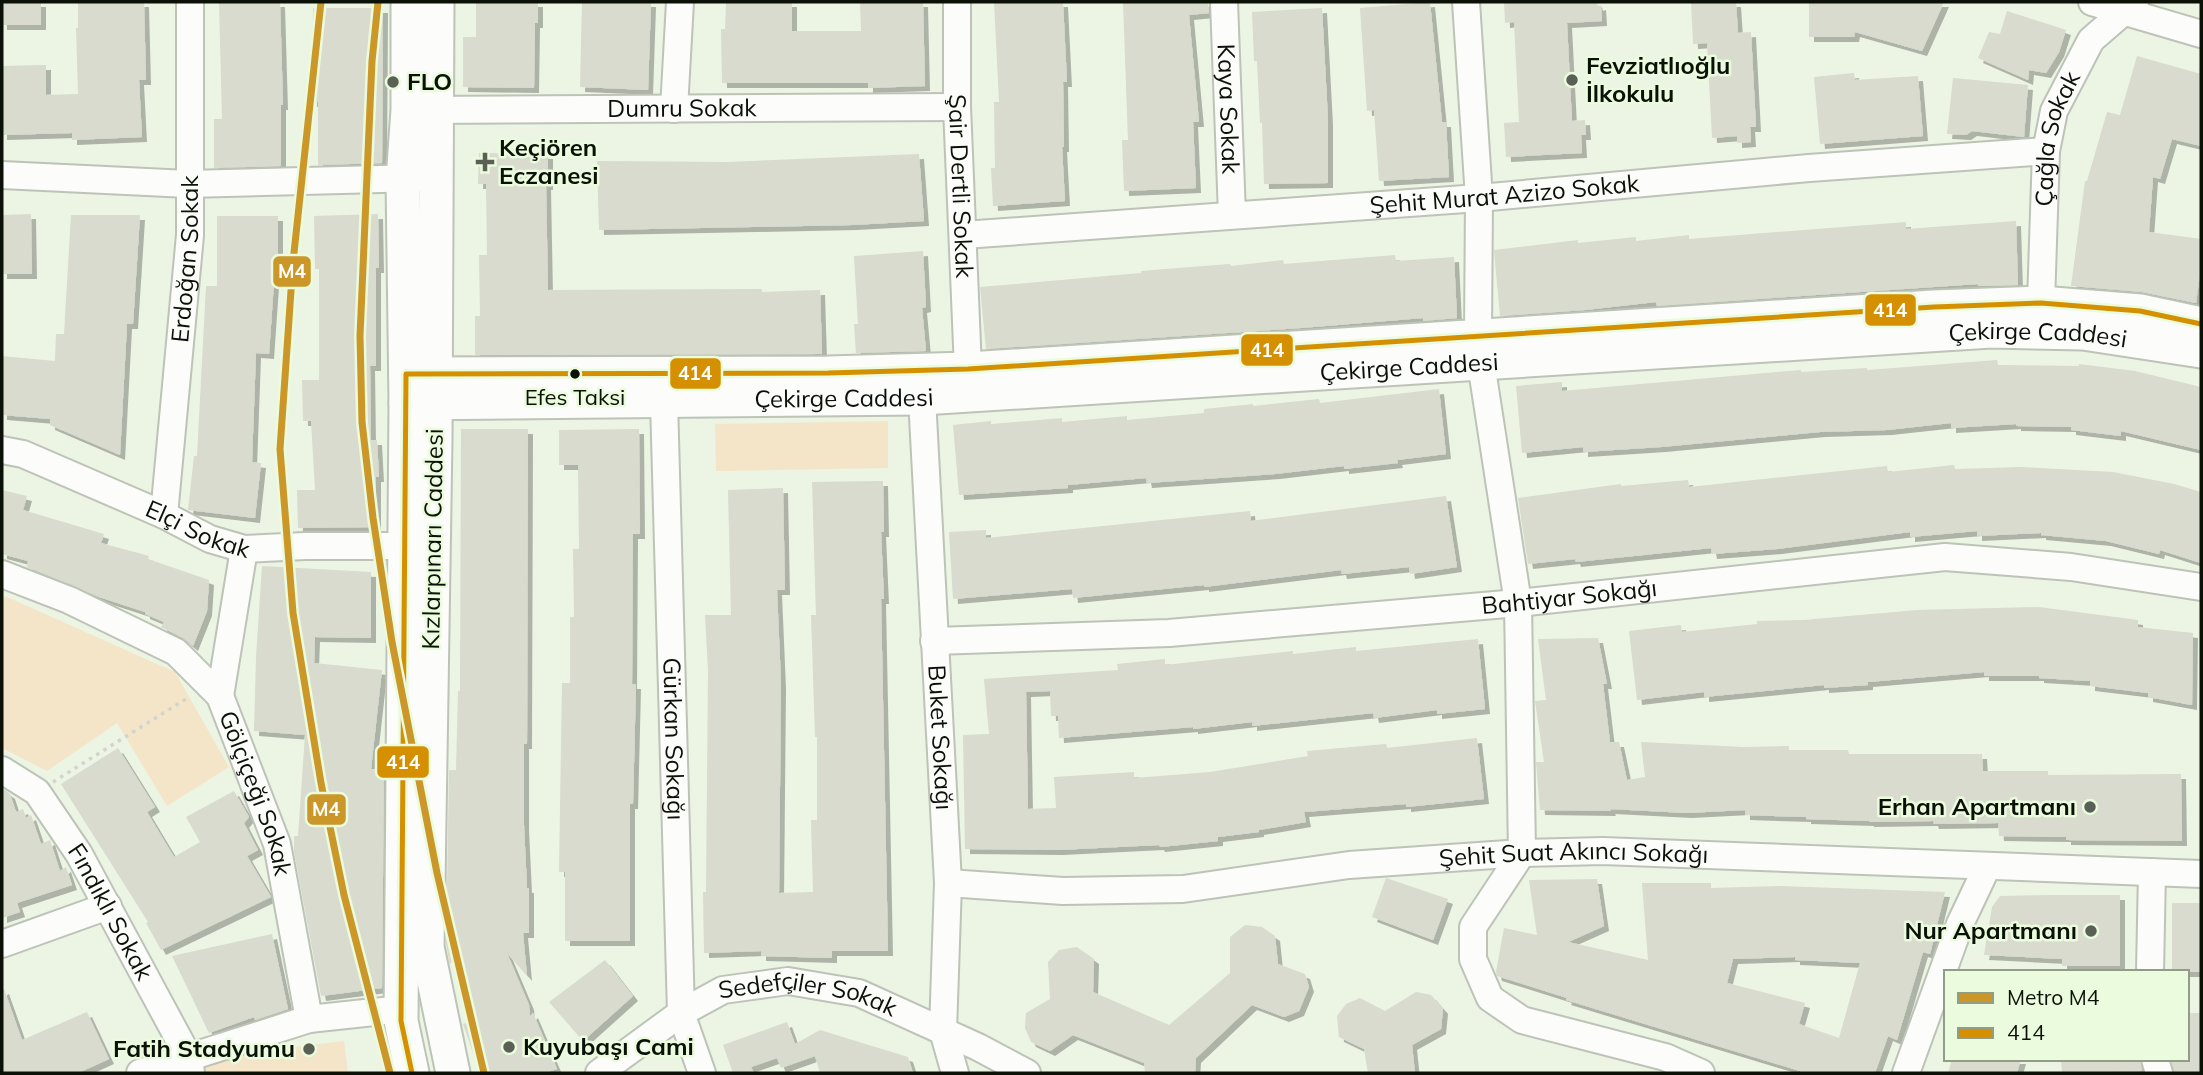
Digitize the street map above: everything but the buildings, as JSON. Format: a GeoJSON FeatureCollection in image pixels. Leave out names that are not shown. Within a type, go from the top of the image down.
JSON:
{"type":"FeatureCollection","features":[{"type":"Feature","properties":{"kind":"main road","name":"Kızlarpınarı Caddesi"},"geometry":{"type":"LineString","coordinates":[[408,2],[422,110],[436,176],[420,389],[404,545],[401,1021],[412,1073]]}},
{"type":"Feature","properties":{"kind":"main road","name":"Kızlarpınarı Caddesi"},"geometry":{"type":"LineString","coordinates":[[438,2],[422,110],[403,180],[420,389],[427,947],[453,1073]]}},
{"type":"Feature","properties":{"kind":"main road","name":"Çekirge Caddesi"},"geometry":{"type":"LineString","coordinates":[[420,389],[664,401],[922,398],[1934,307],[2041,303],[2140,311],[2201,324]]}},
{"type":"Feature","properties":{"kind":"main road","name":"Çekirge Caddesi"},"geometry":{"type":"LineString","coordinates":[[420,389],[1991,331],[2083,333],[2201,351]]}},
{"type":"Feature","properties":{"kind":"street","name":"Erdoğan Sokak"},"geometry":{"type":"LineString","coordinates":[[164,515],[190,235],[190,2]]}},
{"type":"Feature","properties":{"kind":"street"},"geometry":{"type":"LineString","coordinates":[[674,109],[680,2]]}},
{"type":"Feature","properties":{"kind":"street","name":"Şair Dertli Sokak"},"geometry":{"type":"LineString","coordinates":[[957,2],[957,107],[968,369]]}},
{"type":"Feature","properties":{"kind":"street","name":"Kaya Sokak"},"geometry":{"type":"LineString","coordinates":[[1224,2],[1232,215]]}},
{"type":"Feature","properties":{"kind":"street"},"geometry":{"type":"LineString","coordinates":[[1466,2],[1479,198],[1479,349],[1518,603],[1522,853],[1473,927],[1473,959],[1490,998],[1522,1020],[1665,1057],[1701,1073]]}},
{"type":"Feature","properties":{"kind":"street"},"geometry":{"type":"LineString","coordinates":[[2092,2],[2130,6],[2201,34]]}},
{"type":"Feature","properties":{"kind":"street","name":"Çağla Sokak"},"geometry":{"type":"LineString","coordinates":[[2041,303],[2046,151],[2054,111],[2091,40],[2130,6]]}},
{"type":"Feature","properties":{"kind":"street","name":"Dumru Sokak"},"geometry":{"type":"LineString","coordinates":[[422,110],[957,107]]}},
{"type":"Feature","properties":{"kind":"street","name":"Şehit Murat Azizo Sokak"},"geometry":{"type":"LineString","coordinates":[[964,235],[1479,198],[1809,168],[2046,151]]}},
{"type":"Feature","properties":{"kind":"street"},"geometry":{"type":"LineString","coordinates":[[2,175],[188,184],[403,180],[436,176]]}},
{"type":"Feature","properties":{"kind":"street","name":"Buket Sokağı"},"geometry":{"type":"LineString","coordinates":[[922,398],[948,883],[943,1031],[955,1073]]}},
{"type":"Feature","properties":{"kind":"street","name":"Gürkan Sokağı"},"geometry":{"type":"LineString","coordinates":[[664,401],[681,1013],[702,1073]]}},
{"type":"Feature","properties":{"kind":"street","name":"Elçi Sokak"},"geometry":{"type":"LineString","coordinates":[[2,450],[23,454],[164,515],[210,539],[244,550],[304,545],[404,545]]}},
{"type":"Feature","properties":{"kind":"street"},"geometry":{"type":"LineString","coordinates":[[214,690],[244,550]]}},
{"type":"Feature","properties":{"kind":"street","name":"Bahtiyar Sokağı"},"geometry":{"type":"LineString","coordinates":[[934,641],[1169,633],[1518,603],[1945,557],[2071,567],[2201,587]]}},
{"type":"Feature","properties":{"kind":"street","name":"Gölçiçeği Sokak"},"geometry":{"type":"LineString","coordinates":[[2,574],[69,600],[176,652],[214,690],[277,844],[309,1019]]}},
{"type":"Feature","properties":{"kind":"street","name":"Fındıklı Sokak"},"geometry":{"type":"LineString","coordinates":[[2,770],[37,792],[79,853],[190,1066]]}},
{"type":"Feature","properties":{"kind":"street","name":"Şehit Suat Akıncı Sokağı"},"geometry":{"type":"LineString","coordinates":[[948,883],[1063,891],[1183,889],[1349,865],[1522,853],[1603,851],[2201,874]]}},
{"type":"Feature","properties":{"kind":"street"},"geometry":{"type":"LineString","coordinates":[[1906,1073],[1959,924],[1987,867]]}},
{"type":"Feature","properties":{"kind":"street"},"geometry":{"type":"LineString","coordinates":[[2150,970],[2152,872]]}},
{"type":"Feature","properties":{"kind":"street"},"geometry":{"type":"LineString","coordinates":[[2,944],[107,906]]}},
{"type":"Feature","properties":{"kind":"street","name":"Sedefçiler Sokak"},"geometry":{"type":"LineString","coordinates":[[599,1073],[681,1013],[723,990],[788,981],[859,993],[1027,1073]]}},
{"type":"Feature","properties":{"kind":"street"},"geometry":{"type":"LineString","coordinates":[[140,1073],[190,1066],[309,1019],[402,1009]]}},
{"type":"Feature","properties":{"kind":"path"},"geometry":{"type":"LineString","coordinates":[[37,792],[214,690]]}},
{"type":"Feature","properties":{"kind":"shaded area"},"geometry":{"type":"Polygon","coordinates":[[[888,421],[888,468],[716,471],[715,424],[888,421]]]}},
{"type":"Feature","properties":{"kind":"shaded area"},"geometry":{"type":"Polygon","coordinates":[[[5,596],[175,672],[229,767],[167,806],[117,723],[47,771],[2,748],[2,603],[5,596]]]}},
{"type":"Feature","properties":{"kind":"shaded area","name":"Fatih Stadyumu"},"geometry":{"type":"Polygon","coordinates":[[[344,1041],[348,1073],[203,1073],[201,1058],[344,1041]]]}},
{"type":"Feature","properties":{"kind":"metro line","name":"M4"},"geometry":{"type":"LineString","coordinates":[[321,2],[293,262],[280,449],[293,613],[321,783],[344,895],[390,1073]]}},
{"type":"Feature","properties":{"kind":"metro line","name":"M4"},"geometry":{"type":"LineString","coordinates":[[378,2],[372,61],[360,336],[362,422],[392,642],[437,873],[484,1073]]}},
{"type":"Feature","properties":{"kind":"transit line","name":"414"},"geometry":{"type":"LineString","coordinates":[[412,1073],[401,1021],[406,374],[828,373],[968,369],[1934,307],[2041,303],[2140,311],[2201,324]]}},
{"type":"Feature","properties":{"kind":"place","name":"Fevziatlıoğlu İlkokulu"},"geometry":{"type":"Point","coordinates":[1572,80]}},
{"type":"Feature","properties":{"kind":"place","name":"FLO"},"geometry":{"type":"Point","coordinates":[393,82]}},
{"type":"Feature","properties":{"kind":"place","name":"Keçiören Eczanesi"},"geometry":{"type":"Point","coordinates":[485,162]}},
{"type":"Feature","properties":{"kind":"place","name":"Efes Taksi"},"geometry":{"type":"Point","coordinates":[575,374]}},
{"type":"Feature","properties":{"kind":"place","name":"Erhan Apartmanı"},"geometry":{"type":"Point","coordinates":[2090,807]}},
{"type":"Feature","properties":{"kind":"place","name":"Nur Apartmanı"},"geometry":{"type":"Point","coordinates":[2091,931]}},
{"type":"Feature","properties":{"kind":"place","name":"Kuyubaşı Cami"},"geometry":{"type":"Point","coordinates":[509,1047]}},
{"type":"Feature","properties":{"kind":"place","name":"Fatih Stadyumu"},"geometry":{"type":"Point","coordinates":[309,1049]}}]}
